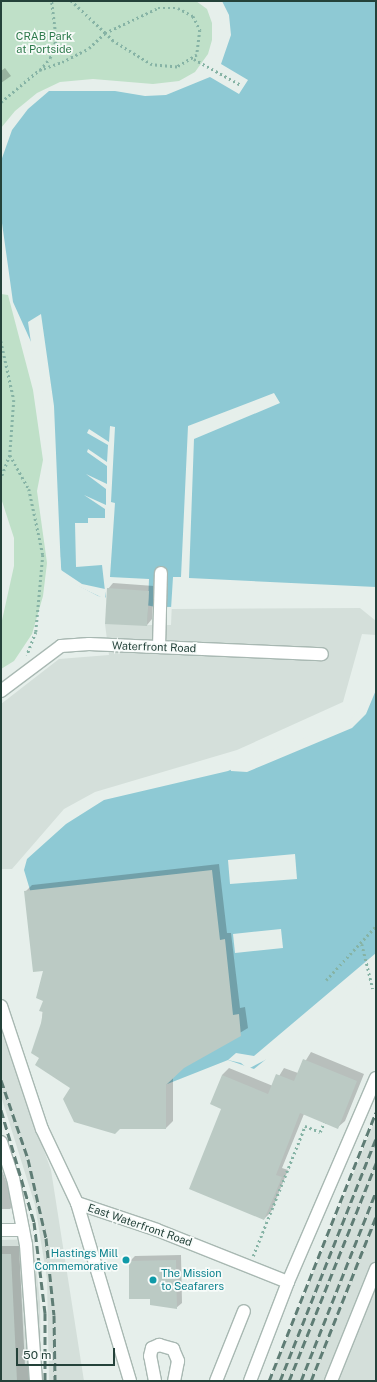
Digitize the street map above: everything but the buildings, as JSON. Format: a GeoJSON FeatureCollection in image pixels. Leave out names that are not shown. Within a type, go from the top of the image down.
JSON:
{"type":"FeatureCollection","features":[{"type":"Feature","properties":{"kind":"street"},"geometry":{"type":"LineString","coordinates":[[159,647],[161,573]]}},
{"type":"Feature","properties":{"kind":"street","name":"Waterfront Road"},"geometry":{"type":"LineString","coordinates":[[1,691],[21,674],[61,646],[159,647],[322,654]]}},
{"type":"Feature","properties":{"kind":"street","name":"East Waterfront Road"},"geometry":{"type":"LineString","coordinates":[[1,1006],[42,1129],[77,1203],[249,1266],[288,1282]]}},
{"type":"Feature","properties":{"kind":"street"},"geometry":{"type":"LineString","coordinates":[[250,1381],[288,1282],[376,1078]]}},
{"type":"Feature","properties":{"kind":"street"},"geometry":{"type":"LineString","coordinates":[[1,1142],[13,1178],[23,1230],[36,1381]]}},
{"type":"Feature","properties":{"kind":"street"},"geometry":{"type":"LineString","coordinates":[[77,1203],[130,1381]]}},
{"type":"Feature","properties":{"kind":"street"},"geometry":{"type":"LineString","coordinates":[[1,1230],[23,1230]]}},
{"type":"Feature","properties":{"kind":"street"},"geometry":{"type":"LineString","coordinates":[[331,1381],[376,1269]]}},
{"type":"Feature","properties":{"kind":"street"},"geometry":{"type":"LineString","coordinates":[[216,1381],[244,1311]]}},
{"type":"Feature","properties":{"kind":"street"},"geometry":{"type":"LineString","coordinates":[[155,1381],[150,1356],[152,1348],[159,1345],[173,1349],[178,1361],[174,1381]]}},
{"type":"Feature","properties":{"kind":"path"},"geometry":{"type":"LineString","coordinates":[[1,102],[39,70],[50,58],[56,39],[51,1]]}},
{"type":"Feature","properties":{"kind":"path"},"geometry":{"type":"LineString","coordinates":[[72,1],[105,33],[132,55],[159,68],[177,67],[194,59]]}},
{"type":"Feature","properties":{"kind":"path"},"geometry":{"type":"LineString","coordinates":[[39,70],[89,48],[105,33],[144,12],[164,7],[178,8],[193,16],[200,30],[194,59]]}},
{"type":"Feature","properties":{"kind":"path"},"geometry":{"type":"LineString","coordinates":[[194,59],[241,85]]}},
{"type":"Feature","properties":{"kind":"path"},"geometry":{"type":"LineString","coordinates":[[1,341],[14,400],[10,455],[1,478]]}},
{"type":"Feature","properties":{"kind":"path"},"geometry":{"type":"LineString","coordinates":[[10,455],[30,489],[43,555],[36,632],[21,674]]}},
{"type":"Feature","properties":{"kind":"path"},"geometry":{"type":"LineString","coordinates":[[326,980],[362,943],[376,926]]}},
{"type":"Feature","properties":{"kind":"path"},"geometry":{"type":"LineString","coordinates":[[362,943],[373,989]]}},
{"type":"Feature","properties":{"kind":"path"},"geometry":{"type":"LineString","coordinates":[[249,1266],[305,1126],[320,1132],[324,1123]]}},
{"type":"Feature","properties":{"kind":"shaded area"},"geometry":{"type":"Polygon","coordinates":[[[173,577],[376,587],[376,635],[362,634],[343,702],[237,750],[95,792],[64,809],[12,869],[1,869],[1,704],[59,659],[109,655],[105,624],[149,579],[147,625],[171,625],[173,577]]]}},
{"type":"Feature","properties":{"kind":"shaded area"},"geometry":{"type":"Polygon","coordinates":[[[1,1030],[51,1170],[84,1381],[49,1381],[47,1279],[35,1205],[1,1096],[1,1030]]]}},
{"type":"Feature","properties":{"kind":"shaded area"},"geometry":{"type":"Polygon","coordinates":[[[376,1118],[376,1381],[269,1381],[376,1118]]]}},
{"type":"Feature","properties":{"kind":"shaded area"},"geometry":{"type":"Polygon","coordinates":[[[33,1239],[40,1302],[41,1381],[1,1381],[1,1240],[33,1239]]]}},
{"type":"Feature","properties":{"kind":"green space","name":"CRAB Park at Portside"},"geometry":{"type":"Polygon","coordinates":[[[1,1],[196,1],[207,9],[212,23],[212,40],[208,54],[195,72],[179,81],[153,84],[93,79],[60,82],[37,93],[15,111],[1,128],[1,1]]]}},
{"type":"Feature","properties":{"kind":"green space"},"geometry":{"type":"Polygon","coordinates":[[[1,294],[8,295],[33,390],[43,460],[37,491],[47,563],[43,596],[32,634],[14,661],[1,669],[1,625],[14,566],[14,538],[1,498],[1,294]]]}},
{"type":"Feature","properties":{"kind":"water"},"geometry":{"type":"Polygon","coordinates":[[[215,1],[376,1],[376,619],[361,606],[156,607],[98,596],[62,577],[44,388],[32,344],[13,302],[1,216],[1,161],[12,130],[28,109],[49,91],[159,91],[204,76],[226,42],[226,27],[215,1]]]}},
{"type":"Feature","properties":{"kind":"water"},"geometry":{"type":"Polygon","coordinates":[[[376,662],[376,969],[254,1069],[228,1060],[142,1094],[90,1090],[24,870],[27,859],[66,824],[104,800],[228,771],[285,745],[347,727],[367,702],[376,662]]]}},
{"type":"Feature","properties":{"kind":"pier"},"geometry":{"type":"Polygon","coordinates":[[[213,1],[222,1],[229,15],[231,35],[221,64],[248,80],[239,94],[210,77],[166,95],[145,96],[103,89],[159,89],[203,75],[224,41],[224,28],[213,1]]]}},
{"type":"Feature","properties":{"kind":"pier"},"geometry":{"type":"Polygon","coordinates":[[[41,314],[54,406],[61,570],[82,584],[105,589],[105,599],[61,578],[54,569],[42,388],[26,336],[31,343],[28,322],[41,314]]]}},
{"type":"Feature","properties":{"kind":"pier"},"geometry":{"type":"Polygon","coordinates":[[[274,393],[280,403],[194,439],[189,578],[376,587],[376,621],[360,608],[171,609],[173,577],[181,577],[188,426],[274,393]]]}},
{"type":"Feature","properties":{"kind":"pier"},"geometry":{"type":"Polygon","coordinates":[[[110,426],[115,427],[111,502],[115,503],[110,577],[149,579],[148,607],[106,600],[102,565],[76,567],[75,523],[88,523],[88,518],[105,518],[105,509],[84,495],[106,505],[106,489],[86,474],[107,484],[107,466],[87,452],[88,449],[107,462],[108,445],[87,433],[89,429],[109,442],[110,426]]]}},
{"type":"Feature","properties":{"kind":"pier"},"geometry":{"type":"Polygon","coordinates":[[[376,660],[376,690],[366,714],[352,728],[247,772],[231,771],[230,768],[285,744],[346,725],[365,701],[376,660]]]}},
{"type":"Feature","properties":{"kind":"pier"},"geometry":{"type":"Polygon","coordinates":[[[295,854],[297,879],[230,884],[228,860],[295,854]]]}},
{"type":"Feature","properties":{"kind":"pier"},"geometry":{"type":"Polygon","coordinates":[[[281,929],[283,948],[235,953],[233,934],[281,929]]]}},
{"type":"Feature","properties":{"kind":"pier"},"geometry":{"type":"Polygon","coordinates":[[[376,953],[376,971],[271,1057],[248,1069],[241,1063],[228,1060],[236,1053],[254,1056],[376,953]]]}},
{"type":"Feature","properties":{"kind":"railway"},"geometry":{"type":"LineString","coordinates":[[1,1080],[28,1159],[46,1238],[54,1315],[55,1381]]}},
{"type":"Feature","properties":{"kind":"railway"},"geometry":{"type":"LineString","coordinates":[[1,1110],[34,1222],[45,1313],[45,1381]]}},
{"type":"Feature","properties":{"kind":"railway"},"geometry":{"type":"LineString","coordinates":[[269,1381],[376,1112]]}},
{"type":"Feature","properties":{"kind":"railway"},"geometry":{"type":"LineString","coordinates":[[280,1381],[376,1139]]}},
{"type":"Feature","properties":{"kind":"railway"},"geometry":{"type":"LineString","coordinates":[[289,1381],[376,1163]]}},
{"type":"Feature","properties":{"kind":"railway"},"geometry":{"type":"LineString","coordinates":[[301,1381],[376,1192]]}},
{"type":"Feature","properties":{"kind":"railway"},"geometry":{"type":"LineString","coordinates":[[311,1381],[376,1217]]}},
{"type":"Feature","properties":{"kind":"place","name":"Hastings Mill Commemorative"},"geometry":{"type":"Point","coordinates":[126,1260]}},
{"type":"Feature","properties":{"kind":"place","name":"The Mission to Seafarers"},"geometry":{"type":"Point","coordinates":[153,1280]}}]}
